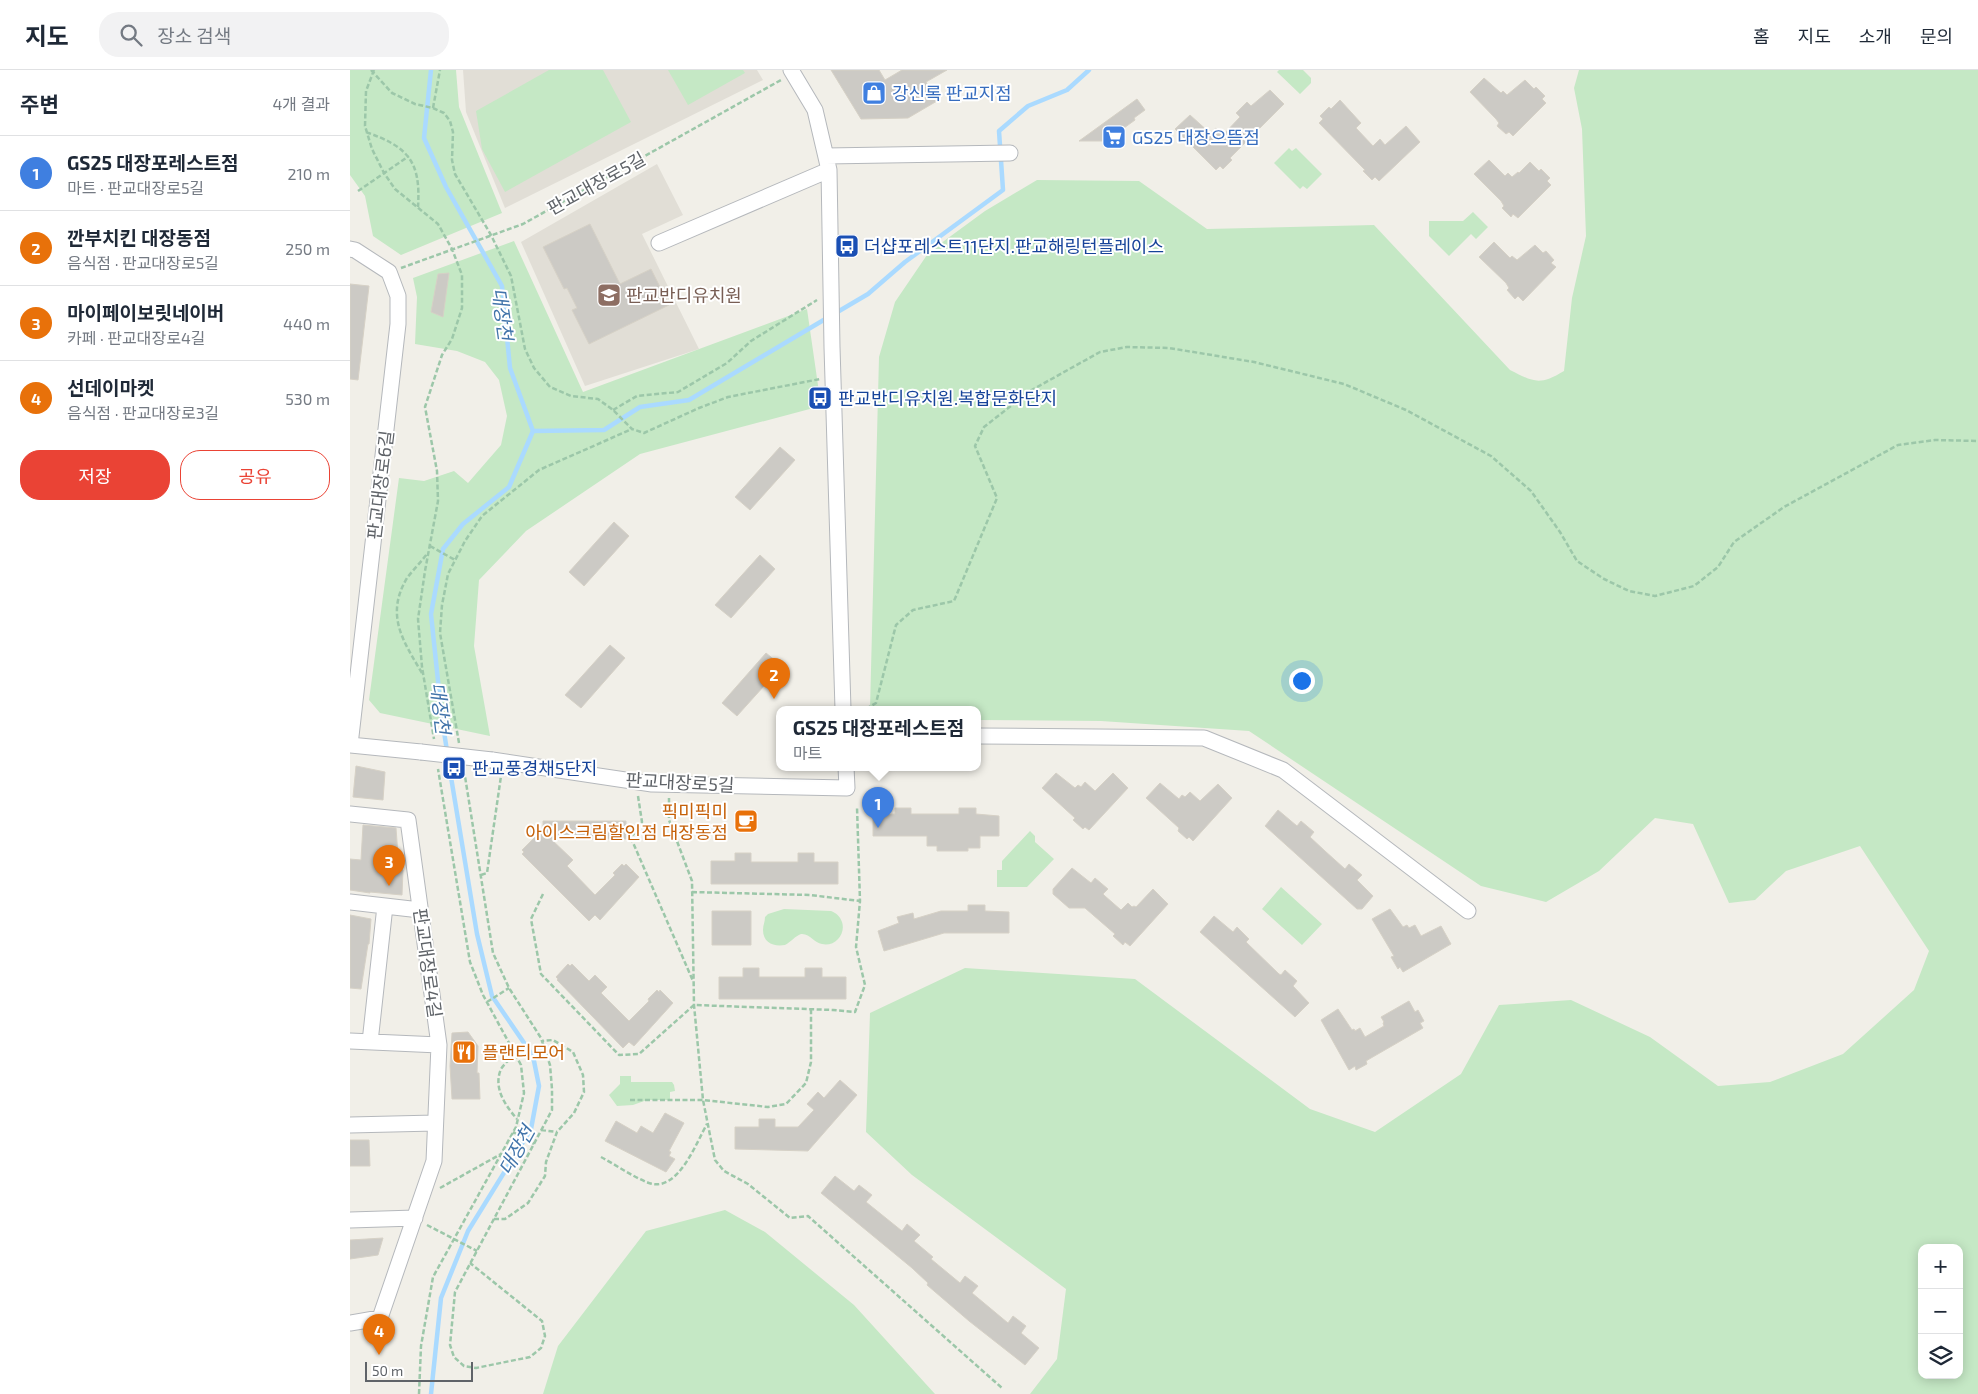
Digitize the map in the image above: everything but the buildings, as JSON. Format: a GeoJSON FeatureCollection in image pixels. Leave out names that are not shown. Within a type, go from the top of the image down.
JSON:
{"type":"FeatureCollection","features":[{"type":"Feature","properties":{"kind":"street"},"geometry":{"type":"LineString","coordinates":[[792,72],[815,110],[827,163],[843,706]]}},
{"type":"Feature","properties":{"kind":"street"},"geometry":{"type":"LineString","coordinates":[[659,243],[827,163],[1010,153]]}},
{"type":"Feature","properties":{"kind":"street"},"geometry":{"type":"LineString","coordinates":[[350,249],[389,272]]}},
{"type":"Feature","properties":{"kind":"street","name":"판교대장로6길"},"geometry":{"type":"LineString","coordinates":[[350,745],[398,324],[398,296],[389,272]]}},
{"type":"Feature","properties":{"kind":"street"},"geometry":{"type":"LineString","coordinates":[[981,736],[1204,738],[1283,770],[1468,911]]}},
{"type":"Feature","properties":{"kind":"street","name":"판교대장로5길"},"geometry":{"type":"LineString","coordinates":[[350,745],[497,761],[636,782],[669,784],[847,788],[846,771]]}},
{"type":"Feature","properties":{"kind":"street","name":"판교대장로4길"},"geometry":{"type":"LineString","coordinates":[[350,814],[408,820],[439,1045],[434,1161],[380,1318],[350,1323]]}},
{"type":"Feature","properties":{"kind":"street","name":"판교대장로4길"},"geometry":{"type":"LineString","coordinates":[[350,902],[385,906],[370,1042]]}},
{"type":"Feature","properties":{"kind":"street"},"geometry":{"type":"LineString","coordinates":[[385,906],[420,910]]}},
{"type":"Feature","properties":{"kind":"street"},"geometry":{"type":"LineString","coordinates":[[350,1041],[439,1045]]}},
{"type":"Feature","properties":{"kind":"street"},"geometry":{"type":"LineString","coordinates":[[350,1125],[435,1123]]}},
{"type":"Feature","properties":{"kind":"street"},"geometry":{"type":"LineString","coordinates":[[350,1220],[415,1218]]}},
{"type":"Feature","properties":{"kind":"path"},"geometry":{"type":"LineString","coordinates":[[432,108],[440,70]]}},
{"type":"Feature","properties":{"kind":"path"},"geometry":{"type":"LineString","coordinates":[[372,71],[392,93],[432,108],[444,114],[450,121],[453,132],[452,160],[455,174],[491,235],[511,276],[525,348],[534,368],[550,387],[571,396],[598,399],[614,411],[632,429],[644,433],[728,397],[833,377]]}},
{"type":"Feature","properties":{"kind":"path"},"geometry":{"type":"LineString","coordinates":[[372,71],[366,91],[365,126],[372,149],[384,173],[395,189],[438,224],[452,249],[462,275],[462,308],[452,339],[442,355],[425,408],[437,471],[438,501],[418,619],[423,674],[434,741]]}},
{"type":"Feature","properties":{"kind":"path","name":"판교대장로5길"},"geometry":{"type":"LineString","coordinates":[[389,272],[523,224],[792,72]]}},
{"type":"Feature","properties":{"kind":"path"},"geometry":{"type":"LineString","coordinates":[[366,132],[388,140],[411,158],[419,185],[418,207]]}},
{"type":"Feature","properties":{"kind":"path"},"geometry":{"type":"LineString","coordinates":[[358,191],[409,156]]}},
{"type":"Feature","properties":{"kind":"path"},"geometry":{"type":"LineString","coordinates":[[614,411],[637,396],[678,392],[727,364],[751,341],[831,293]]}},
{"type":"Feature","properties":{"kind":"path"},"geometry":{"type":"LineString","coordinates":[[871,706],[876,703],[896,625],[913,610],[954,601],[997,498],[975,446],[984,427],[1030,391],[1100,352],[1127,347],[1169,348],[1254,362],[1344,384],[1406,410],[1491,456],[1530,491],[1560,532],[1577,561],[1604,579],[1629,591],[1655,596],[1694,586],[1718,567],[1734,542],[1748,532],[1784,507],[1898,444],[1935,440],[1978,441]]}},
{"type":"Feature","properties":{"kind":"path"},"geometry":{"type":"LineString","coordinates":[[459,745],[440,633],[442,605],[448,574],[455,560],[482,516],[539,470],[632,429]]}},
{"type":"Feature","properties":{"kind":"path"},"geometry":{"type":"LineString","coordinates":[[430,546],[455,560]]}},
{"type":"Feature","properties":{"kind":"path"},"geometry":{"type":"LineString","coordinates":[[423,674],[403,642],[397,621],[398,599],[404,585],[428,553]]}},
{"type":"Feature","properties":{"kind":"path"},"geometry":{"type":"LineString","coordinates":[[419,1394],[421,1346],[433,1277],[501,1154],[515,1133],[524,1093],[521,1065],[487,1002],[470,962],[437,760]]}},
{"type":"Feature","properties":{"kind":"path"},"geometry":{"type":"LineString","coordinates":[[481,875],[487,873],[497,761]]}},
{"type":"Feature","properties":{"kind":"path"},"geometry":{"type":"LineString","coordinates":[[463,764],[493,953],[509,988],[542,1041],[550,1065],[552,1110],[455,1292],[450,1345],[454,1357],[464,1366],[476,1368],[530,1357],[541,1348],[545,1336],[542,1321],[470,1264]]}},
{"type":"Feature","properties":{"kind":"path"},"geometry":{"type":"LineString","coordinates":[[636,782],[642,822],[631,838],[694,983]]}},
{"type":"Feature","properties":{"kind":"path"},"geometry":{"type":"LineString","coordinates":[[669,784],[669,820],[692,881],[694,1005],[703,1100],[715,1160],[724,1171],[748,1184],[790,1218],[808,1216],[1002,1388]]}},
{"type":"Feature","properties":{"kind":"path"},"geometry":{"type":"LineString","coordinates":[[543,894],[531,919],[541,974],[619,1055],[639,1054],[694,1005],[854,1012],[865,985],[856,947],[860,901],[857,807]]}},
{"type":"Feature","properties":{"kind":"path"},"geometry":{"type":"LineString","coordinates":[[692,892],[810,895],[860,901]]}},
{"type":"Feature","properties":{"kind":"path"},"geometry":{"type":"LineString","coordinates":[[487,1002],[509,988]]}},
{"type":"Feature","properties":{"kind":"path"},"geometry":{"type":"LineString","coordinates":[[630,1100],[703,1100],[768,1107],[786,1104],[806,1083],[810,1062],[810,1009]]}},
{"type":"Feature","properties":{"kind":"path"},"geometry":{"type":"LineString","coordinates":[[494,1219],[505,1218],[528,1203],[545,1176],[546,1162],[557,1132],[574,1113],[584,1092],[583,1076],[573,1052],[553,1040],[542,1041]]}},
{"type":"Feature","properties":{"kind":"path"},"geometry":{"type":"LineString","coordinates":[[515,1054],[502,1068],[498,1088],[505,1104],[518,1119]]}},
{"type":"Feature","properties":{"kind":"path"},"geometry":{"type":"LineString","coordinates":[[601,1157],[651,1184],[667,1183],[678,1175],[708,1122]]}},
{"type":"Feature","properties":{"kind":"path"},"geometry":{"type":"LineString","coordinates":[[541,1130],[557,1132]]}},
{"type":"Feature","properties":{"kind":"path"},"geometry":{"type":"LineString","coordinates":[[515,1133],[533,1144]]}},
{"type":"Feature","properties":{"kind":"path"},"geometry":{"type":"LineString","coordinates":[[421,1199],[501,1154]]}},
{"type":"Feature","properties":{"kind":"path"},"geometry":{"type":"LineString","coordinates":[[415,1218],[477,1251]]}},
{"type":"Feature","properties":{"kind":"shaded area"},"geometry":{"type":"Polygon","coordinates":[[[463,70],[757,70],[763,80],[505,208],[466,112],[463,70]]]}},
{"type":"Feature","properties":{"kind":"shaded area","name":"판교반디유치원"},"geometry":{"type":"Polygon","coordinates":[[[657,164],[683,215],[642,234],[699,349],[585,386],[521,242],[657,164]]]}},
{"type":"Feature","properties":{"kind":"green space"},"geometry":{"type":"Polygon","coordinates":[[[350,70],[456,70],[459,107],[502,213],[401,255],[373,236],[365,196],[350,175],[350,70]]]}},
{"type":"Feature","properties":{"kind":"green space"},"geometry":{"type":"Polygon","coordinates":[[[549,70],[603,70],[631,122],[505,192],[482,149],[476,111],[549,70]]]}},
{"type":"Feature","properties":{"kind":"green space"},"geometry":{"type":"Polygon","coordinates":[[[668,70],[743,70],[745,73],[688,105],[668,70]]]}},
{"type":"Feature","properties":{"kind":"green space"},"geometry":{"type":"Polygon","coordinates":[[[1279,70],[1303,70],[1311,78],[1311,83],[1300,94],[1277,72],[1279,70]]]}},
{"type":"Feature","properties":{"kind":"green space"},"geometry":{"type":"Polygon","coordinates":[[[1579,70],[1978,70],[1978,1394],[1030,1394],[1057,1359],[1066,1289],[912,1175],[866,1132],[870,1013],[965,968],[1135,979],[1310,1109],[1375,1132],[1461,1074],[1499,1005],[1571,1000],[1650,1037],[1718,1086],[1770,1082],[1843,1054],[1914,990],[1929,951],[1860,846],[1786,871],[1755,900],[1729,903],[1693,824],[1655,818],[1599,871],[1546,902],[1481,886],[1249,731],[1101,721],[981,720],[981,706],[870,706],[879,357],[895,302],[929,252],[985,211],[1037,180],[1139,181],[1207,229],[1374,225],[1510,370],[1537,381],[1548,379],[1564,371],[1572,298],[1586,236],[1582,129],[1574,88],[1579,70]]]}},
{"type":"Feature","properties":{"kind":"green space"},"geometry":{"type":"Polygon","coordinates":[[[1289,148],[1292,151],[1296,148],[1322,174],[1307,189],[1303,186],[1300,189],[1274,163],[1289,148]]]}},
{"type":"Feature","properties":{"kind":"green space"},"geometry":{"type":"Polygon","coordinates":[[[1473,212],[1488,227],[1476,239],[1471,234],[1449,256],[1429,236],[1429,221],[1463,221],[1473,212]]]}},
{"type":"Feature","properties":{"kind":"green space"},"geometry":{"type":"Polygon","coordinates":[[[514,241],[583,392],[807,309],[821,406],[640,454],[526,531],[479,580],[474,646],[490,736],[380,713],[369,700],[399,478],[424,481],[454,471],[468,483],[501,445],[507,416],[499,380],[485,362],[457,351],[415,344],[417,297],[413,278],[514,241]]]}},
{"type":"Feature","properties":{"kind":"green space"},"geometry":{"type":"Polygon","coordinates":[[[1030,831],[1035,836],[1035,842],[1054,859],[1027,887],[997,887],[997,870],[1002,870],[1002,861],[1030,831]]]}},
{"type":"Feature","properties":{"kind":"green space"},"geometry":{"type":"Polygon","coordinates":[[[1281,887],[1322,924],[1302,945],[1262,909],[1281,887]]]}},
{"type":"Feature","properties":{"kind":"green space"},"geometry":{"type":"Polygon","coordinates":[[[784,909],[831,911],[839,916],[842,922],[841,935],[831,944],[819,943],[807,935],[801,934],[785,945],[773,945],[767,941],[763,934],[765,917],[768,914],[784,909]]]}},
{"type":"Feature","properties":{"kind":"green space"},"geometry":{"type":"Polygon","coordinates":[[[620,1076],[631,1076],[631,1082],[672,1082],[675,1091],[670,1092],[670,1100],[647,1100],[633,1105],[617,1106],[609,1095],[620,1084],[620,1076]]]}},
{"type":"Feature","properties":{"kind":"green space"},"geometry":{"type":"Polygon","coordinates":[[[725,1210],[765,1232],[854,1305],[935,1394],[543,1394],[558,1346],[646,1231],[725,1210]]]}},
{"type":"Feature","properties":{"kind":"waterway","name":"대장천"},"geometry":{"type":"LineString","coordinates":[[431,70],[424,138],[446,187],[502,286],[510,368],[533,431],[509,487],[463,524],[443,549],[431,614],[447,751]]}},
{"type":"Feature","properties":{"kind":"waterway"},"geometry":{"type":"LineString","coordinates":[[834,314],[868,294],[905,262],[1003,190],[999,131],[1028,106],[1067,90],[1089,70]]}},
{"type":"Feature","properties":{"kind":"waterway"},"geometry":{"type":"LineString","coordinates":[[533,431],[604,430],[640,407],[689,400],[827,318]]}},
{"type":"Feature","properties":{"kind":"waterway","name":"대장천"},"geometry":{"type":"LineString","coordinates":[[431,1394],[441,1298],[468,1231],[531,1129],[539,1086],[533,1056],[492,996],[477,934],[448,759]]}},
{"type":"Feature","properties":{"kind":"place","name":"강신록 판교지점"},"geometry":{"type":"Point","coordinates":[874,93]}},
{"type":"Feature","properties":{"kind":"place","name":"GS25 대장으뜸점"},"geometry":{"type":"Point","coordinates":[1114,137]}},
{"type":"Feature","properties":{"kind":"place","name":"더샵포레스트11단지.판교해링턴플레이스"},"geometry":{"type":"Point","coordinates":[847,246]}},
{"type":"Feature","properties":{"kind":"place","name":"판교반디유치원"},"geometry":{"type":"Point","coordinates":[609,295]}},
{"type":"Feature","properties":{"kind":"place","name":"판교반디유치원.복합문화단지"},"geometry":{"type":"Point","coordinates":[820,398]}},
{"type":"Feature","properties":{"kind":"place","name":"깐부치킨 대장동점"},"geometry":{"type":"Point","coordinates":[774,699]}},
{"type":"Feature","properties":{"kind":"place","name":"판교풍경채5단지"},"geometry":{"type":"Point","coordinates":[454,768]}},
{"type":"Feature","properties":{"kind":"place","name":"픽미픽미 아이스크림할인점 대장동점"},"geometry":{"type":"Point","coordinates":[746,821]}},
{"type":"Feature","properties":{"kind":"place","name":"GS25 대장포레스트점"},"geometry":{"type":"Point","coordinates":[878,828]}},
{"type":"Feature","properties":{"kind":"place","name":"마이페이보릿네이버"},"geometry":{"type":"Point","coordinates":[389,886]}},
{"type":"Feature","properties":{"kind":"place","name":"플랜티모어"},"geometry":{"type":"Point","coordinates":[464,1052]}},
{"type":"Feature","properties":{"kind":"place","name":"선데이마켓"},"geometry":{"type":"Point","coordinates":[379,1355]}}]}
